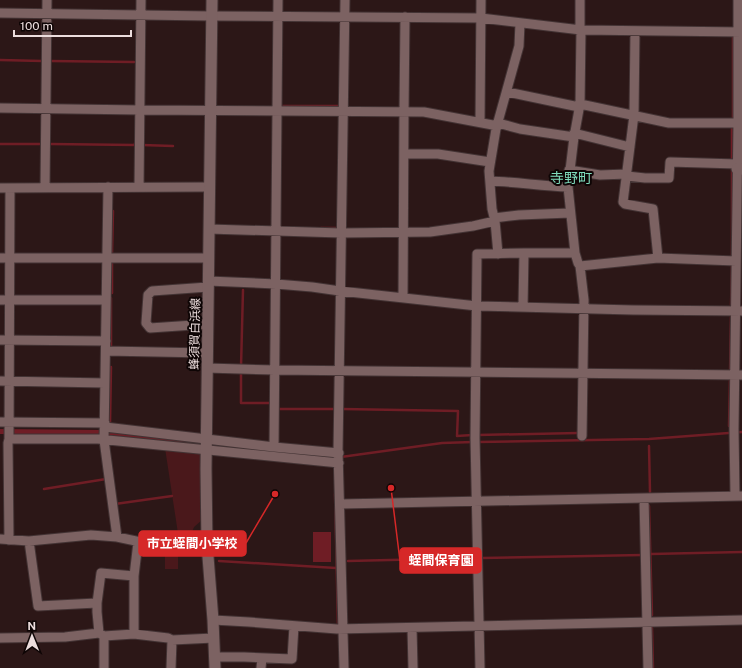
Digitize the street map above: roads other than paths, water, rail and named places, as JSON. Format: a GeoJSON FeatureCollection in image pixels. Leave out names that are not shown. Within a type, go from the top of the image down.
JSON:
{"type":"FeatureCollection","features":[{"type":"Feature","properties":{"kind":"main road","name":"蜂須賀白浜線"},"geometry":{"type":"LineString","coordinates":[[212,0],[206,450],[207,544],[215,663]]}},
{"type":"Feature","properties":{"kind":"street"},"geometry":{"type":"LineString","coordinates":[[45,188],[47,0]]}},
{"type":"Feature","properties":{"kind":"street"},"geometry":{"type":"LineString","coordinates":[[139,187],[141,0]]}},
{"type":"Feature","properties":{"kind":"street"},"geometry":{"type":"LineString","coordinates":[[274,446],[278,0]]}},
{"type":"Feature","properties":{"kind":"street"},"geometry":{"type":"LineString","coordinates":[[344,0],[339,371],[339,458],[344,668]]}},
{"type":"Feature","properties":{"kind":"street"},"geometry":{"type":"LineString","coordinates":[[480,122],[481,0]]}},
{"type":"Feature","properties":{"kind":"street"},"geometry":{"type":"LineString","coordinates":[[580,0],[580,105],[574,135],[568,187],[575,253],[580,266],[584,300],[582,436]]}},
{"type":"Feature","properties":{"kind":"street"},"geometry":{"type":"LineString","coordinates":[[340,504],[739,496],[734,433],[738,375],[739,311],[736,261],[739,242],[738,123],[740,32],[738,0]]}},
{"type":"Feature","properties":{"kind":"street"},"geometry":{"type":"LineString","coordinates":[[0,13],[481,18],[580,30],[740,32]]}},
{"type":"Feature","properties":{"kind":"street"},"geometry":{"type":"LineString","coordinates":[[403,298],[405,18]]}},
{"type":"Feature","properties":{"kind":"street"},"geometry":{"type":"LineString","coordinates":[[498,254],[492,209],[490,162],[498,124],[520,46],[520,23]]}},
{"type":"Feature","properties":{"kind":"street"},"geometry":{"type":"LineString","coordinates":[[635,31],[634,115],[623,202],[625,204],[653,209],[658,258]]}},
{"type":"Feature","properties":{"kind":"street"},"geometry":{"type":"LineString","coordinates":[[507,92],[634,115],[669,123],[738,123]]}},
{"type":"Feature","properties":{"kind":"street"},"geometry":{"type":"LineString","coordinates":[[0,108],[424,112],[520,129],[574,135],[630,147]]}},
{"type":"Feature","properties":{"kind":"street"},"geometry":{"type":"LineString","coordinates":[[404,154],[438,154],[490,162]]}},
{"type":"Feature","properties":{"kind":"street"},"geometry":{"type":"LineString","coordinates":[[569,170],[600,175],[669,178],[670,162],[739,167]]}},
{"type":"Feature","properties":{"kind":"street"},"geometry":{"type":"LineString","coordinates":[[490,181],[568,187]]}},
{"type":"Feature","properties":{"kind":"street"},"geometry":{"type":"LineString","coordinates":[[108,187],[104,431],[117,537]]}},
{"type":"Feature","properties":{"kind":"street"},"geometry":{"type":"LineString","coordinates":[[0,188],[210,187]]}},
{"type":"Feature","properties":{"kind":"street"},"geometry":{"type":"LineString","coordinates":[[10,188],[10,212],[5,258],[6,433],[4,540],[29,541],[91,535],[117,537],[150,544],[207,544]]}},
{"type":"Feature","properties":{"kind":"street"},"geometry":{"type":"LineString","coordinates":[[0,212],[10,212]]}},
{"type":"Feature","properties":{"kind":"street"},"geometry":{"type":"LineString","coordinates":[[209,229],[341,233],[430,232],[473,226],[494,219],[519,215],[570,213]]}},
{"type":"Feature","properties":{"kind":"street"},"geometry":{"type":"LineString","coordinates":[[523,307],[524,253]]}},
{"type":"Feature","properties":{"kind":"street"},"geometry":{"type":"LineString","coordinates":[[480,668],[475,444],[477,254],[575,253]]}},
{"type":"Feature","properties":{"kind":"street"},"geometry":{"type":"LineString","coordinates":[[5,258],[209,258]]}},
{"type":"Feature","properties":{"kind":"street"},"geometry":{"type":"LineString","coordinates":[[580,266],[658,258],[736,261]]}},
{"type":"Feature","properties":{"kind":"street"},"geometry":{"type":"LineString","coordinates":[[208,324],[150,328],[146,323],[148,295],[152,291],[208,284],[276,284],[477,306],[739,311]]}},
{"type":"Feature","properties":{"kind":"street"},"geometry":{"type":"LineString","coordinates":[[5,300],[106,300]]}},
{"type":"Feature","properties":{"kind":"street"},"geometry":{"type":"LineString","coordinates":[[5,340],[106,342]]}},
{"type":"Feature","properties":{"kind":"street"},"geometry":{"type":"LineString","coordinates":[[106,352],[207,353]]}},
{"type":"Feature","properties":{"kind":"street"},"geometry":{"type":"LineString","coordinates":[[207,368],[339,371],[738,375]]}},
{"type":"Feature","properties":{"kind":"street"},"geometry":{"type":"LineString","coordinates":[[5,382],[105,383]]}},
{"type":"Feature","properties":{"kind":"street"},"geometry":{"type":"LineString","coordinates":[[6,433],[104,431],[206,438],[274,446],[339,458]]}},
{"type":"Feature","properties":{"kind":"street"},"geometry":{"type":"LineString","coordinates":[[6,433],[104,431],[206,450],[339,458]]}},
{"type":"Feature","properties":{"kind":"street"},"geometry":{"type":"LineString","coordinates":[[644,498],[648,668]]}},
{"type":"Feature","properties":{"kind":"street"},"geometry":{"type":"LineString","coordinates":[[29,541],[38,606],[97,603]]}},
{"type":"Feature","properties":{"kind":"street"},"geometry":{"type":"LineString","coordinates":[[134,634],[134,576],[138,542]]}},
{"type":"Feature","properties":{"kind":"street"},"geometry":{"type":"LineString","coordinates":[[104,668],[102,635],[97,612],[101,573],[134,576]]}},
{"type":"Feature","properties":{"kind":"street"},"geometry":{"type":"LineString","coordinates":[[213,620],[343,629],[742,620]]}},
{"type":"Feature","properties":{"kind":"street"},"geometry":{"type":"LineString","coordinates":[[215,663],[262,658],[292,659],[294,626]]}},
{"type":"Feature","properties":{"kind":"street"},"geometry":{"type":"LineString","coordinates":[[412,628],[413,668]]}},
{"type":"Feature","properties":{"kind":"street"},"geometry":{"type":"LineString","coordinates":[[0,638],[134,634],[168,638],[172,640],[214,638]]}},
{"type":"Feature","properties":{"kind":"street"},"geometry":{"type":"LineString","coordinates":[[171,668],[172,640]]}},
{"type":"Feature","properties":{"kind":"street"},"geometry":{"type":"LineString","coordinates":[[261,668],[262,658]]}},
{"type":"Feature","properties":{"kind":"waterway"},"geometry":{"type":"LineString","coordinates":[[733,36],[733,120]]}},
{"type":"Feature","properties":{"kind":"waterway"},"geometry":{"type":"LineString","coordinates":[[0,60],[42,61]]}},
{"type":"Feature","properties":{"kind":"waterway"},"geometry":{"type":"LineString","coordinates":[[50,61],[134,62]]}},
{"type":"Feature","properties":{"kind":"waterway"},"geometry":{"type":"LineString","coordinates":[[281,106],[339,106]]}},
{"type":"Feature","properties":{"kind":"waterway"},"geometry":{"type":"LineString","coordinates":[[732,126],[732,159]]}},
{"type":"Feature","properties":{"kind":"waterway"},"geometry":{"type":"LineString","coordinates":[[50,144],[135,145],[135,143]]}},
{"type":"Feature","properties":{"kind":"waterway"},"geometry":{"type":"LineString","coordinates":[[0,144],[42,144]]}},
{"type":"Feature","properties":{"kind":"waterway"},"geometry":{"type":"LineString","coordinates":[[142,145],[173,146]]}},
{"type":"Feature","properties":{"kind":"waterway"},"geometry":{"type":"LineString","coordinates":[[732,170],[732,257]]}},
{"type":"Feature","properties":{"kind":"waterway"},"geometry":{"type":"LineString","coordinates":[[112,254],[113,211]]}},
{"type":"Feature","properties":{"kind":"waterway"},"geometry":{"type":"LineString","coordinates":[[321,228],[338,228]]}},
{"type":"Feature","properties":{"kind":"waterway"},"geometry":{"type":"LineString","coordinates":[[112,263],[112,293]]}},
{"type":"Feature","properties":{"kind":"waterway"},"geometry":{"type":"LineString","coordinates":[[731,305],[732,265]]}},
{"type":"Feature","properties":{"kind":"waterway"},"geometry":{"type":"LineString","coordinates":[[241,367],[243,290]]}},
{"type":"Feature","properties":{"kind":"waterway"},"geometry":{"type":"LineString","coordinates":[[111,298],[111,347]]}},
{"type":"Feature","properties":{"kind":"waterway"},"geometry":{"type":"LineString","coordinates":[[730,372],[731,317]]}},
{"type":"Feature","properties":{"kind":"waterway"},"geometry":{"type":"LineString","coordinates":[[110,424],[111,367]]}},
{"type":"Feature","properties":{"kind":"waterway"},"geometry":{"type":"LineString","coordinates":[[241,372],[241,403],[272,403]]}},
{"type":"Feature","properties":{"kind":"waterway"},"geometry":{"type":"LineString","coordinates":[[729,426],[730,379]]}},
{"type":"Feature","properties":{"kind":"waterway"},"geometry":{"type":"LineString","coordinates":[[278,409],[334,409]]}},
{"type":"Feature","properties":{"kind":"waterway"},"geometry":{"type":"LineString","coordinates":[[343,409],[458,411],[457,436],[472,435]]}},
{"type":"Feature","properties":{"kind":"waterway"},"geometry":{"type":"LineString","coordinates":[[478,442],[649,439],[742,432]]}},
{"type":"Feature","properties":{"kind":"waterway"},"geometry":{"type":"LineString","coordinates":[[478,435],[578,433]]}},
{"type":"Feature","properties":{"kind":"waterway"},"geometry":{"type":"LineString","coordinates":[[341,457],[442,443],[473,442]]}},
{"type":"Feature","properties":{"kind":"waterway"},"geometry":{"type":"LineString","coordinates":[[210,444],[227,446]]}},
{"type":"Feature","properties":{"kind":"waterway"},"geometry":{"type":"LineString","coordinates":[[649,446],[650,492]]}},
{"type":"Feature","properties":{"kind":"waterway"},"geometry":{"type":"LineString","coordinates":[[307,454],[336,458]]}},
{"type":"Feature","properties":{"kind":"waterway"},"geometry":{"type":"LineString","coordinates":[[44,489],[106,480]]}},
{"type":"Feature","properties":{"kind":"waterway"},"geometry":{"type":"LineString","coordinates":[[335,494],[338,626]]}},
{"type":"Feature","properties":{"kind":"waterway"},"geometry":{"type":"LineString","coordinates":[[115,504],[172,496]]}},
{"type":"Feature","properties":{"kind":"waterway"},"geometry":{"type":"LineString","coordinates":[[649,506],[652,615]]}},
{"type":"Feature","properties":{"kind":"waterway"},"geometry":{"type":"LineString","coordinates":[[651,554],[742,552]]}},
{"type":"Feature","properties":{"kind":"waterway"},"geometry":{"type":"LineString","coordinates":[[482,558],[642,555]]}},
{"type":"Feature","properties":{"kind":"waterway"},"geometry":{"type":"LineString","coordinates":[[348,561],[473,558]]}},
{"type":"Feature","properties":{"kind":"waterway"},"geometry":{"type":"LineString","coordinates":[[219,561],[336,568]]}},
{"type":"Feature","properties":{"kind":"waterway"},"geometry":{"type":"LineString","coordinates":[[652,628],[653,668]]}},
{"type":"Feature","properties":{"kind":"place","name":"蛭間保育園"},"geometry":{"type":"Point","coordinates":[391,488]}},
{"type":"Feature","properties":{"kind":"place","name":"市立蛭間小学校"},"geometry":{"type":"Point","coordinates":[275,494]}},
{"type":"Feature","properties":{"kind":"district","name":"寺野町"},"geometry":{"type":"Point","coordinates":[571,178]}}]}
